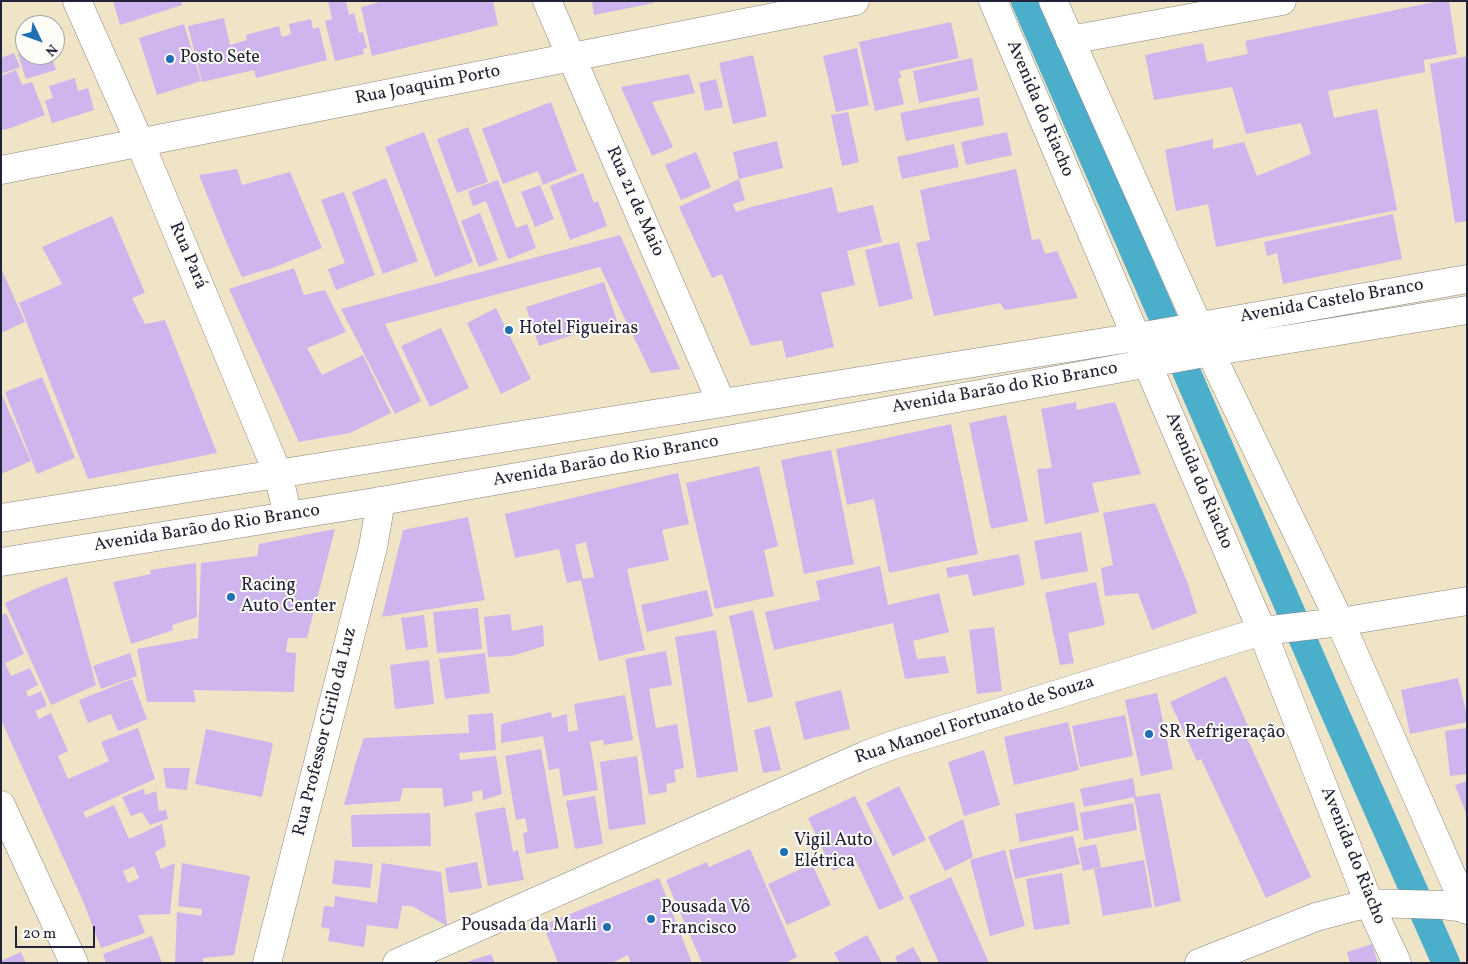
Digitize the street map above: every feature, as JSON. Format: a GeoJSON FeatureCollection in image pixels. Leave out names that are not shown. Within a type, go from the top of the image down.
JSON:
{"type":"FeatureCollection","features":[{"type":"Feature","properties":{"kind":"street","name":"Rua Pará"},"geometry":{"type":"LineString","coordinates":[[78,1],[140,143],[278,474],[288,515]]}},
{"type":"Feature","properties":{"kind":"street","name":"Rua 21 de Maio"},"geometry":{"type":"LineString","coordinates":[[547,1],[722,402]]}},
{"type":"Feature","properties":{"kind":"street","name":"Rua Joaquim Porto"},"geometry":{"type":"LineString","coordinates":[[1,170],[855,1]]}},
{"type":"Feature","properties":{"kind":"street","name":"Avenida do Riacho"},"geometry":{"type":"LineString","coordinates":[[993,1],[1145,335],[1369,903],[1397,963]]}},
{"type":"Feature","properties":{"kind":"street"},"geometry":{"type":"LineString","coordinates":[[1054,1],[1190,328],[1340,622],[1460,908],[1399,903],[1369,903],[1316,917],[1200,963]]}},
{"type":"Feature","properties":{"kind":"street"},"geometry":{"type":"LineString","coordinates":[[1070,40],[1282,1]]}},
{"type":"Feature","properties":{"kind":"street","name":"Avenida Castelo Branco"},"geometry":{"type":"LineString","coordinates":[[1190,328],[1467,279]]}},
{"type":"Feature","properties":{"kind":"street","name":"Avenida Castelo Branco"},"geometry":{"type":"LineString","coordinates":[[1202,354],[1467,310]]}},
{"type":"Feature","properties":{"kind":"street","name":"Avenida Barão do Rio Branco"},"geometry":{"type":"LineString","coordinates":[[1,518],[1190,328]]}},
{"type":"Feature","properties":{"kind":"street","name":"Avenida Barão do Rio Branco"},"geometry":{"type":"LineString","coordinates":[[1,562],[381,501],[1202,354]]}},
{"type":"Feature","properties":{"kind":"street","name":"Rua Professor Cirilo da Luz"},"geometry":{"type":"LineString","coordinates":[[267,963],[371,557],[381,501]]}},
{"type":"Feature","properties":{"kind":"street","name":"Rua Manoel Fortunato de Souza"},"geometry":{"type":"LineString","coordinates":[[396,963],[866,755],[922,735],[1262,631],[1340,622],[1467,601]]}},
{"type":"Feature","properties":{"kind":"street"},"geometry":{"type":"LineString","coordinates":[[1,805],[74,963]]}},
{"type":"Feature","properties":{"kind":"building"},"geometry":{"type":"Polygon","coordinates":[[[113,1],[181,1],[182,5],[120,25],[113,1]]]}},
{"type":"Feature","properties":{"kind":"building"},"geometry":{"type":"Polygon","coordinates":[[[328,1],[346,1],[349,15],[354,13],[359,33],[363,32],[367,48],[363,49],[364,54],[335,61],[325,21],[332,19],[328,1]]]}},
{"type":"Feature","properties":{"kind":"building"},"geometry":{"type":"Polygon","coordinates":[[[376,1],[493,1],[498,25],[372,56],[361,7],[377,3],[376,1]]]}},
{"type":"Feature","properties":{"kind":"building"},"geometry":{"type":"Polygon","coordinates":[[[592,1],[654,1],[654,3],[594,15],[592,1]]]}},
{"type":"Feature","properties":{"kind":"building"},"geometry":{"type":"Polygon","coordinates":[[[1439,1],[1449,1],[1457,54],[1424,60],[1425,72],[1328,91],[1334,118],[1377,109],[1397,210],[1216,247],[1208,204],[1176,211],[1165,150],[1213,139],[1213,149],[1244,142],[1257,176],[1311,154],[1301,123],[1246,134],[1232,87],[1154,100],[1145,55],[1203,43],[1207,62],[1248,54],[1245,41],[1439,1]]]}},
{"type":"Feature","properties":{"kind":"building"},"geometry":{"type":"Polygon","coordinates":[[[224,18],[230,45],[247,40],[246,35],[279,26],[282,37],[291,34],[289,24],[311,19],[313,29],[319,27],[327,60],[256,78],[254,70],[202,82],[188,26],[224,18]]]}},
{"type":"Feature","properties":{"kind":"building"},"geometry":{"type":"Polygon","coordinates":[[[951,22],[959,58],[900,71],[901,78],[898,78],[904,104],[875,111],[859,42],[951,22]]]}},
{"type":"Feature","properties":{"kind":"building","name":"Posto Sete"},"geometry":{"type":"Polygon","coordinates":[[[184,24],[201,81],[157,95],[139,38],[184,24]]]}},
{"type":"Feature","properties":{"kind":"building"},"geometry":{"type":"Polygon","coordinates":[[[857,48],[869,105],[836,112],[823,56],[857,48]]]}},
{"type":"Feature","properties":{"kind":"building"},"geometry":{"type":"Polygon","coordinates":[[[14,53],[15,65],[19,65],[20,67],[1,74],[1,58],[14,53]]]}},
{"type":"Feature","properties":{"kind":"building"},"geometry":{"type":"Polygon","coordinates":[[[753,55],[767,116],[733,124],[719,63],[753,55]]]}},
{"type":"Feature","properties":{"kind":"building"},"geometry":{"type":"Polygon","coordinates":[[[1467,56],[1467,221],[1455,223],[1430,64],[1467,56]]]}},
{"type":"Feature","properties":{"kind":"building"},"geometry":{"type":"Polygon","coordinates":[[[972,58],[978,90],[919,103],[913,71],[972,58]]]}},
{"type":"Feature","properties":{"kind":"building"},"geometry":{"type":"Polygon","coordinates":[[[22,65],[54,65],[56,70],[26,79],[22,65]]]}},
{"type":"Feature","properties":{"kind":"building"},"geometry":{"type":"Polygon","coordinates":[[[16,70],[22,85],[32,82],[45,115],[1,130],[1,76],[16,70]]]}},
{"type":"Feature","properties":{"kind":"building"},"geometry":{"type":"Polygon","coordinates":[[[689,74],[695,93],[652,102],[673,147],[652,156],[621,87],[689,74]]]}},
{"type":"Feature","properties":{"kind":"building"},"geometry":{"type":"Polygon","coordinates":[[[75,78],[78,91],[88,88],[94,110],[52,123],[45,101],[53,98],[49,86],[75,78]]]}},
{"type":"Feature","properties":{"kind":"building"},"geometry":{"type":"Polygon","coordinates":[[[716,79],[723,107],[705,111],[699,83],[716,79]]]}},
{"type":"Feature","properties":{"kind":"building"},"geometry":{"type":"Polygon","coordinates":[[[979,97],[984,125],[906,141],[900,113],[979,97]]]}},
{"type":"Feature","properties":{"kind":"building"},"geometry":{"type":"Polygon","coordinates":[[[551,102],[577,171],[543,185],[538,171],[503,184],[482,129],[551,102]]]}},
{"type":"Feature","properties":{"kind":"building"},"geometry":{"type":"Polygon","coordinates":[[[848,112],[859,162],[842,166],[831,115],[848,112]]]}},
{"type":"Feature","properties":{"kind":"building"},"geometry":{"type":"Polygon","coordinates":[[[468,127],[488,182],[457,193],[437,139],[468,127]]]}},
{"type":"Feature","properties":{"kind":"building"},"geometry":{"type":"Polygon","coordinates":[[[424,132],[473,262],[435,277],[385,147],[424,132]]]}},
{"type":"Feature","properties":{"kind":"building"},"geometry":{"type":"Polygon","coordinates":[[[1007,132],[1012,155],[966,165],[961,142],[1007,132]]]}},
{"type":"Feature","properties":{"kind":"building"},"geometry":{"type":"Polygon","coordinates":[[[777,141],[783,168],[739,179],[733,152],[777,141]]]}},
{"type":"Feature","properties":{"kind":"building"},"geometry":{"type":"Polygon","coordinates":[[[954,144],[959,167],[902,179],[897,157],[954,144]]]}},
{"type":"Feature","properties":{"kind":"building"},"geometry":{"type":"Polygon","coordinates":[[[696,152],[711,187],[681,200],[665,165],[696,152]]]}},
{"type":"Feature","properties":{"kind":"building"},"geometry":{"type":"Polygon","coordinates":[[[237,169],[242,185],[290,172],[322,248],[275,267],[242,277],[199,175],[237,169]]]}},
{"type":"Feature","properties":{"kind":"building"},"geometry":{"type":"Polygon","coordinates":[[[1016,169],[1032,240],[1040,239],[1045,254],[1057,251],[1078,298],[1005,310],[1000,303],[934,316],[916,243],[930,240],[920,190],[1016,169]]]}},
{"type":"Feature","properties":{"kind":"building"},"geometry":{"type":"Polygon","coordinates":[[[583,173],[594,203],[598,201],[607,226],[570,240],[550,186],[583,173]]]}},
{"type":"Feature","properties":{"kind":"building"},"geometry":{"type":"Polygon","coordinates":[[[386,178],[418,261],[383,274],[352,192],[386,178]]]}},
{"type":"Feature","properties":{"kind":"building"},"geometry":{"type":"Polygon","coordinates":[[[739,179],[745,200],[733,204],[736,212],[832,187],[838,213],[873,205],[882,242],[847,251],[855,285],[821,293],[834,347],[786,358],[782,340],[751,346],[722,274],[712,278],[679,207],[739,179]]]}},
{"type":"Feature","properties":{"kind":"building"},"geometry":{"type":"Polygon","coordinates":[[[498,180],[516,228],[527,224],[536,248],[508,259],[486,201],[473,206],[468,191],[498,180]]]}},
{"type":"Feature","properties":{"kind":"building"},"geometry":{"type":"Polygon","coordinates":[[[540,185],[554,219],[535,227],[521,192],[540,185]]]}},
{"type":"Feature","properties":{"kind":"building"},"geometry":{"type":"Polygon","coordinates":[[[344,192],[375,275],[336,290],[328,269],[345,263],[321,200],[344,192]]]}},
{"type":"Feature","properties":{"kind":"building"},"geometry":{"type":"Polygon","coordinates":[[[480,213],[498,260],[479,267],[461,221],[480,213]]]}},
{"type":"Feature","properties":{"kind":"building"},"geometry":{"type":"Polygon","coordinates":[[[1393,214],[1402,259],[1283,284],[1277,253],[1267,256],[1264,242],[1393,214]]]}},
{"type":"Feature","properties":{"kind":"building"},"geometry":{"type":"Polygon","coordinates":[[[112,216],[145,293],[132,298],[145,324],[165,320],[217,453],[88,479],[19,303],[62,284],[42,247],[112,216]]]}},
{"type":"Feature","properties":{"kind":"building"},"geometry":{"type":"Polygon","coordinates":[[[620,235],[680,369],[651,373],[600,267],[385,324],[421,401],[395,414],[341,309],[620,235]]]}},
{"type":"Feature","properties":{"kind":"building"},"geometry":{"type":"Polygon","coordinates":[[[899,242],[913,299],[879,307],[865,250],[899,242]]]}},
{"type":"Feature","properties":{"kind":"building"},"geometry":{"type":"Polygon","coordinates":[[[1,268],[25,322],[1,333],[1,268]]]}},
{"type":"Feature","properties":{"kind":"building"},"geometry":{"type":"Polygon","coordinates":[[[294,268],[304,295],[325,290],[346,332],[307,348],[322,375],[363,355],[391,413],[350,433],[299,442],[229,289],[294,268]]]}},
{"type":"Feature","properties":{"kind":"building"},"geometry":{"type":"Polygon","coordinates":[[[604,282],[617,321],[539,346],[526,307],[604,282]]]}},
{"type":"Feature","properties":{"kind":"building"},"geometry":{"type":"Polygon","coordinates":[[[496,308],[531,379],[501,394],[467,323],[496,308]]]}},
{"type":"Feature","properties":{"kind":"building"},"geometry":{"type":"Polygon","coordinates":[[[441,328],[469,388],[430,407],[401,346],[441,328]]]}},
{"type":"Feature","properties":{"kind":"building"},"geometry":{"type":"Polygon","coordinates":[[[42,377],[75,458],[37,474],[5,392],[42,377]]]}},
{"type":"Feature","properties":{"kind":"building"},"geometry":{"type":"Polygon","coordinates":[[[1,393],[31,461],[1,474],[1,393]]]}},
{"type":"Feature","properties":{"kind":"building"},"geometry":{"type":"Polygon","coordinates":[[[1076,402],[1077,410],[1115,402],[1141,474],[1092,483],[1099,512],[1045,524],[1037,469],[1052,468],[1041,409],[1076,402]]]}},
{"type":"Feature","properties":{"kind":"building"},"geometry":{"type":"Polygon","coordinates":[[[1006,415],[1028,521],[991,529],[969,423],[1006,415]]]}},
{"type":"Feature","properties":{"kind":"building"},"geometry":{"type":"Polygon","coordinates":[[[951,424],[978,554],[889,573],[874,499],[847,505],[836,449],[951,424]]]}},
{"type":"Feature","properties":{"kind":"building"},"geometry":{"type":"Polygon","coordinates":[[[831,450],[854,564],[804,574],[781,460],[831,450]]]}},
{"type":"Feature","properties":{"kind":"building"},"geometry":{"type":"Polygon","coordinates":[[[759,466],[778,546],[764,550],[774,596],[715,609],[686,483],[759,466]]]}},
{"type":"Feature","properties":{"kind":"building"},"geometry":{"type":"Polygon","coordinates":[[[678,473],[689,524],[662,530],[669,560],[627,569],[645,650],[599,661],[581,580],[567,583],[559,549],[515,558],[505,514],[678,473]],[[586,542],[575,545],[583,579],[594,577],[586,542]]]}},
{"type":"Feature","properties":{"kind":"building"},"geometry":{"type":"Polygon","coordinates":[[[1155,503],[1188,584],[1197,613],[1152,630],[1138,593],[1105,596],[1101,568],[1113,565],[1103,513],[1155,503]]]}},
{"type":"Feature","properties":{"kind":"building"},"geometry":{"type":"Polygon","coordinates":[[[468,517],[485,600],[382,617],[403,530],[468,517]]]}},
{"type":"Feature","properties":{"kind":"building"},"geometry":{"type":"Polygon","coordinates":[[[335,529],[307,638],[288,638],[286,652],[296,653],[294,692],[193,690],[196,702],[147,702],[137,649],[198,638],[201,563],[257,556],[259,544],[335,529]]]}},
{"type":"Feature","properties":{"kind":"building"},"geometry":{"type":"Polygon","coordinates":[[[1081,532],[1088,571],[1041,580],[1034,541],[1081,532]]]}},
{"type":"Feature","properties":{"kind":"building"},"geometry":{"type":"Polygon","coordinates":[[[1019,554],[1025,585],[973,596],[968,574],[948,578],[946,568],[1019,554]]]}},
{"type":"Feature","properties":{"kind":"building"},"geometry":{"type":"Polygon","coordinates":[[[196,563],[197,617],[172,625],[173,630],[131,644],[113,582],[151,574],[150,570],[196,563]]]}},
{"type":"Feature","properties":{"kind":"building"},"geometry":{"type":"Polygon","coordinates":[[[880,566],[888,605],[939,593],[949,632],[913,641],[917,659],[945,656],[949,673],[905,679],[893,623],[774,650],[765,612],[820,600],[816,581],[880,566]]]}},
{"type":"Feature","properties":{"kind":"building"},"geometry":{"type":"Polygon","coordinates":[[[67,577],[96,685],[51,705],[5,603],[67,577]]]}},
{"type":"Feature","properties":{"kind":"building"},"geometry":{"type":"Polygon","coordinates":[[[1096,582],[1105,625],[1068,633],[1074,663],[1060,665],[1045,593],[1096,582]]]}},
{"type":"Feature","properties":{"kind":"building"},"geometry":{"type":"Polygon","coordinates":[[[707,590],[713,616],[647,632],[641,605],[707,590]]]}},
{"type":"Feature","properties":{"kind":"building"},"geometry":{"type":"Polygon","coordinates":[[[478,608],[482,649],[437,653],[433,612],[478,608]]]}},
{"type":"Feature","properties":{"kind":"building"},"geometry":{"type":"Polygon","coordinates":[[[753,610],[773,697],[748,703],[729,616],[753,610]]]}},
{"type":"Feature","properties":{"kind":"building"},"geometry":{"type":"Polygon","coordinates":[[[6,613],[24,654],[5,663],[11,676],[30,668],[38,685],[26,691],[28,697],[41,691],[47,706],[35,711],[39,719],[51,713],[68,751],[58,756],[68,779],[109,761],[101,742],[138,728],[155,779],[83,812],[86,818],[114,805],[129,839],[162,824],[166,846],[155,852],[161,869],[175,863],[170,914],[138,915],[145,933],[101,948],[83,901],[1,720],[1,616],[6,613]],[[134,866],[123,871],[128,883],[139,878],[134,866]]]}},
{"type":"Feature","properties":{"kind":"building"},"geometry":{"type":"Polygon","coordinates":[[[510,614],[512,631],[543,625],[544,646],[512,656],[488,657],[484,617],[510,614]]]}},
{"type":"Feature","properties":{"kind":"building"},"geometry":{"type":"Polygon","coordinates":[[[424,615],[428,647],[406,650],[401,618],[424,615]]]}},
{"type":"Feature","properties":{"kind":"building"},"geometry":{"type":"Polygon","coordinates":[[[994,627],[1002,691],[977,694],[969,630],[994,627]]]}},
{"type":"Feature","properties":{"kind":"building"},"geometry":{"type":"Polygon","coordinates":[[[716,630],[738,771],[697,778],[675,637],[716,630]]]}},
{"type":"Feature","properties":{"kind":"building"},"geometry":{"type":"Polygon","coordinates":[[[666,651],[672,685],[649,689],[656,728],[677,724],[684,768],[674,770],[676,782],[666,784],[667,792],[649,795],[625,659],[666,651]]]}},
{"type":"Feature","properties":{"kind":"building"},"geometry":{"type":"Polygon","coordinates":[[[130,653],[137,676],[101,689],[93,666],[130,653]]]}},
{"type":"Feature","properties":{"kind":"building"},"geometry":{"type":"Polygon","coordinates":[[[485,653],[490,693],[445,699],[439,659],[485,653]]]}},
{"type":"Feature","properties":{"kind":"building"},"geometry":{"type":"Polygon","coordinates":[[[429,660],[434,704],[395,709],[390,665],[429,660]]]}},
{"type":"Feature","properties":{"kind":"building"},"geometry":{"type":"Polygon","coordinates":[[[1226,676],[1252,735],[1247,738],[1311,877],[1266,898],[1201,759],[1197,761],[1170,702],[1226,676]]]}},
{"type":"Feature","properties":{"kind":"building"},"geometry":{"type":"Polygon","coordinates":[[[1458,678],[1467,722],[1410,734],[1401,690],[1458,678]]]}},
{"type":"Feature","properties":{"kind":"building"},"geometry":{"type":"Polygon","coordinates":[[[132,679],[147,719],[118,731],[111,714],[88,723],[79,700],[132,679]]]}},
{"type":"Feature","properties":{"kind":"building"},"geometry":{"type":"Polygon","coordinates":[[[841,690],[850,729],[804,740],[795,702],[841,690]]]}},
{"type":"Feature","properties":{"kind":"building","name":"SR Refrigeração"},"geometry":{"type":"Polygon","coordinates":[[[1157,693],[1173,769],[1141,776],[1125,700],[1157,693]]]}},
{"type":"Feature","properties":{"kind":"building"},"geometry":{"type":"Polygon","coordinates":[[[625,695],[633,740],[604,745],[603,740],[590,742],[598,790],[563,796],[559,768],[549,770],[543,736],[501,743],[501,724],[551,712],[552,718],[567,714],[568,732],[578,730],[574,704],[625,695]]]}},
{"type":"Feature","properties":{"kind":"building"},"geometry":{"type":"Polygon","coordinates":[[[493,713],[496,750],[459,753],[460,760],[496,756],[502,794],[483,800],[482,790],[472,792],[473,801],[444,807],[442,788],[403,788],[400,801],[344,805],[364,738],[469,733],[468,715],[493,713]]]}},
{"type":"Feature","properties":{"kind":"building"},"geometry":{"type":"Polygon","coordinates":[[[1125,715],[1133,756],[1080,767],[1072,726],[1125,715]]]}},
{"type":"Feature","properties":{"kind":"building"},"geometry":{"type":"Polygon","coordinates":[[[1068,722],[1079,770],[1014,785],[1004,737],[1068,722]]]}},
{"type":"Feature","properties":{"kind":"building"},"geometry":{"type":"Polygon","coordinates":[[[770,726],[781,770],[763,773],[754,730],[770,726]]]}},
{"type":"Feature","properties":{"kind":"building"},"geometry":{"type":"Polygon","coordinates":[[[1467,728],[1467,774],[1450,776],[1445,731],[1467,728]]]}},
{"type":"Feature","properties":{"kind":"building"},"geometry":{"type":"Polygon","coordinates":[[[206,729],[273,743],[262,797],[195,784],[206,729]]]}},
{"type":"Feature","properties":{"kind":"building"},"geometry":{"type":"Polygon","coordinates":[[[541,749],[559,848],[526,854],[523,833],[528,832],[525,818],[516,820],[505,756],[541,749]]]}},
{"type":"Feature","properties":{"kind":"building"},"geometry":{"type":"Polygon","coordinates":[[[984,750],[1000,805],[964,816],[948,762],[984,750]]]}},
{"type":"Feature","properties":{"kind":"building"},"geometry":{"type":"Polygon","coordinates":[[[637,756],[646,824],[609,830],[600,762],[637,756]]]}},
{"type":"Feature","properties":{"kind":"building"},"geometry":{"type":"Polygon","coordinates":[[[163,768],[190,768],[187,790],[166,788],[163,768]]]}},
{"type":"Feature","properties":{"kind":"building"},"geometry":{"type":"Polygon","coordinates":[[[1133,778],[1136,797],[1160,793],[1181,901],[1155,907],[1134,797],[1084,807],[1080,789],[1133,778]]]}},
{"type":"Feature","properties":{"kind":"building"},"geometry":{"type":"Polygon","coordinates":[[[1467,781],[1467,816],[1455,785],[1467,781]]]}},
{"type":"Feature","properties":{"kind":"building"},"geometry":{"type":"Polygon","coordinates":[[[899,786],[926,840],[893,856],[866,803],[899,786]]]}},
{"type":"Feature","properties":{"kind":"building"},"geometry":{"type":"Polygon","coordinates":[[[144,789],[145,795],[156,791],[159,811],[166,810],[168,819],[150,825],[142,812],[131,816],[122,797],[144,789]]]}},
{"type":"Feature","properties":{"kind":"building"},"geometry":{"type":"Polygon","coordinates":[[[595,796],[603,844],[575,849],[566,801],[595,796]]]}},
{"type":"Feature","properties":{"kind":"building"},"geometry":{"type":"Polygon","coordinates":[[[855,796],[904,899],[879,910],[856,861],[833,871],[808,818],[855,796]]]}},
{"type":"Feature","properties":{"kind":"building"},"geometry":{"type":"Polygon","coordinates":[[[1074,802],[1079,830],[1020,842],[1015,814],[1074,802]]]}},
{"type":"Feature","properties":{"kind":"building"},"geometry":{"type":"Polygon","coordinates":[[[1133,803],[1137,830],[1084,840],[1080,813],[1133,803]]]}},
{"type":"Feature","properties":{"kind":"building"},"geometry":{"type":"Polygon","coordinates":[[[505,807],[513,852],[518,850],[524,880],[488,886],[475,813],[505,807]]]}},
{"type":"Feature","properties":{"kind":"building"},"geometry":{"type":"Polygon","coordinates":[[[430,813],[431,846],[352,847],[351,815],[430,813]]]}},
{"type":"Feature","properties":{"kind":"building"},"geometry":{"type":"Polygon","coordinates":[[[963,819],[973,857],[945,871],[928,837],[963,819]]]}},
{"type":"Feature","properties":{"kind":"building"},"geometry":{"type":"Polygon","coordinates":[[[1073,836],[1080,864],[1015,879],[1009,850],[1073,836]]]}},
{"type":"Feature","properties":{"kind":"building"},"geometry":{"type":"Polygon","coordinates":[[[1096,844],[1101,867],[1083,871],[1078,848],[1096,844]]]}},
{"type":"Feature","properties":{"kind":"building"},"geometry":{"type":"Polygon","coordinates":[[[750,849],[797,957],[785,963],[702,963],[666,880],[707,862],[709,867],[750,849]]]}},
{"type":"Feature","properties":{"kind":"building"},"geometry":{"type":"Polygon","coordinates":[[[1005,850],[1025,926],[990,936],[970,860],[1005,850]]]}},
{"type":"Feature","properties":{"kind":"building"},"geometry":{"type":"Polygon","coordinates":[[[335,860],[373,864],[370,888],[332,884],[335,860]]]}},
{"type":"Feature","properties":{"kind":"building"},"geometry":{"type":"Polygon","coordinates":[[[1144,860],[1152,907],[1103,916],[1094,869],[1144,860]]]}},
{"type":"Feature","properties":{"kind":"building"},"geometry":{"type":"Polygon","coordinates":[[[477,862],[482,888],[449,893],[445,868],[477,862]]]}},
{"type":"Feature","properties":{"kind":"building"},"geometry":{"type":"Polygon","coordinates":[[[182,863],[250,876],[234,955],[203,958],[203,963],[175,963],[177,912],[201,916],[202,909],[178,906],[182,863]]]}},
{"type":"Feature","properties":{"kind":"building"},"geometry":{"type":"Polygon","coordinates":[[[382,863],[441,872],[447,926],[412,906],[402,906],[398,929],[367,925],[364,947],[328,941],[330,929],[321,927],[324,906],[334,907],[335,896],[377,903],[382,863]]]}},
{"type":"Feature","properties":{"kind":"building"},"geometry":{"type":"Polygon","coordinates":[[[812,864],[831,905],[787,925],[768,884],[812,864]]]}},
{"type":"Feature","properties":{"kind":"building"},"geometry":{"type":"Polygon","coordinates":[[[1062,873],[1070,924],[1034,930],[1026,879],[1062,873]]]}},
{"type":"Feature","properties":{"kind":"building"},"geometry":{"type":"Polygon","coordinates":[[[951,877],[989,963],[939,963],[909,896],[951,877]]]}},
{"type":"Feature","properties":{"kind":"building"},"geometry":{"type":"Polygon","coordinates":[[[659,878],[692,963],[631,963],[628,955],[612,963],[558,963],[543,925],[659,878]]]}},
{"type":"Feature","properties":{"kind":"building"},"geometry":{"type":"Polygon","coordinates":[[[867,935],[882,963],[840,963],[834,953],[867,935]]]}},
{"type":"Feature","properties":{"kind":"building"},"geometry":{"type":"Polygon","coordinates":[[[152,936],[162,963],[106,963],[103,954],[152,936]]]}},
{"type":"Feature","properties":{"kind":"building"},"geometry":{"type":"Polygon","coordinates":[[[1372,944],[1378,963],[1350,963],[1347,952],[1372,944]]]}},
{"type":"Feature","properties":{"kind":"building"},"geometry":{"type":"Polygon","coordinates":[[[913,947],[922,963],[898,963],[895,957],[913,947]]]}},
{"type":"Feature","properties":{"kind":"building"},"geometry":{"type":"Polygon","coordinates":[[[21,952],[26,963],[1,963],[1,961],[21,952]]]}},
{"type":"Feature","properties":{"kind":"building"},"geometry":{"type":"Polygon","coordinates":[[[491,954],[495,963],[467,963],[467,962],[491,954]]]}},
{"type":"Feature","properties":{"kind":"waterway"},"geometry":{"type":"LineString","coordinates":[[1025,1],[1446,963]]}},
{"type":"Feature","properties":{"kind":"place","name":"Posto Sete"},"geometry":{"type":"Point","coordinates":[170,59]}},
{"type":"Feature","properties":{"kind":"place","name":"Hotel Figueiras"},"geometry":{"type":"Point","coordinates":[509,330]}},
{"type":"Feature","properties":{"kind":"place","name":"Racing Auto Center"},"geometry":{"type":"Point","coordinates":[231,597]}},
{"type":"Feature","properties":{"kind":"place","name":"SR Refrigeração"},"geometry":{"type":"Point","coordinates":[1149,734]}},
{"type":"Feature","properties":{"kind":"place","name":"Vigil Auto Elétrica"},"geometry":{"type":"Point","coordinates":[784,852]}},
{"type":"Feature","properties":{"kind":"place","name":"Pousada Vô Francisco"},"geometry":{"type":"Point","coordinates":[651,919]}},
{"type":"Feature","properties":{"kind":"place","name":"Pousada da Marli"},"geometry":{"type":"Point","coordinates":[607,927]}}]}
